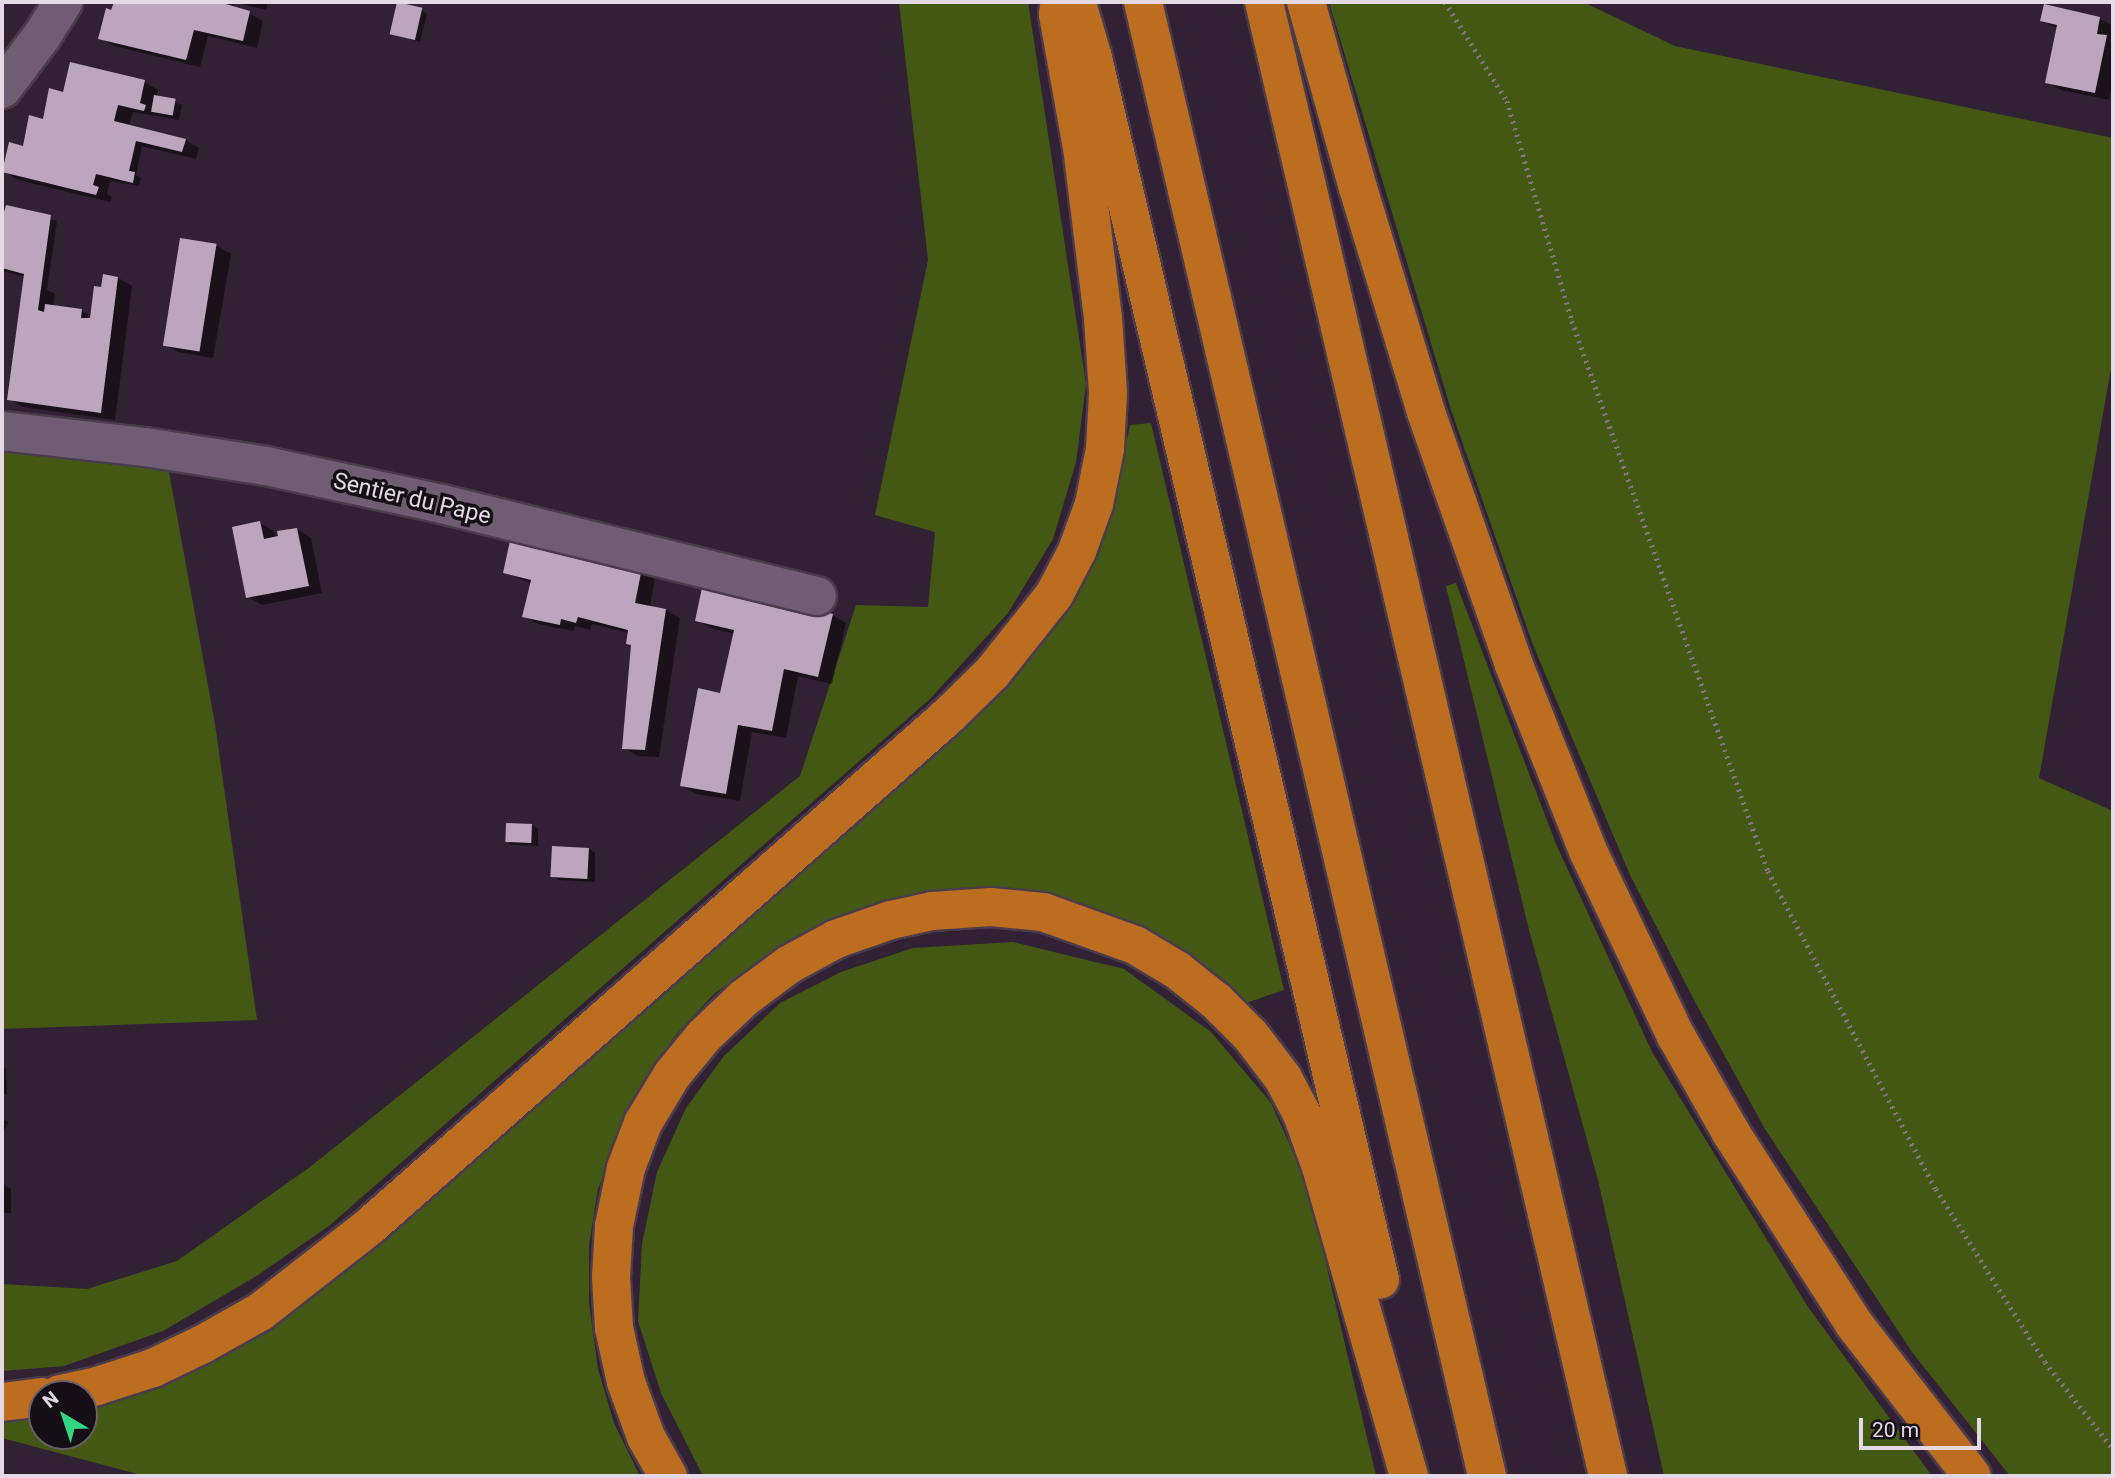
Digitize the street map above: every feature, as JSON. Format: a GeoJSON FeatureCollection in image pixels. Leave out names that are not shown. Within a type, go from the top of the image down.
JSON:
{"type":"FeatureCollection","features":[{"type":"Feature","properties":{"kind":"highway"},"geometry":{"type":"LineString","coordinates":[[98,1386],[153,1368],[260,1312],[361,1234],[948,716],[992,673],[1054,596],[1077,551],[1094,505],[1105,449],[1108,393],[1103,318],[1082,148],[1058,14],[1060,2]]}},
{"type":"Feature","properties":{"kind":"highway"},"geometry":{"type":"LineString","coordinates":[[1076,2],[1096,71],[1424,1476]]}},
{"type":"Feature","properties":{"kind":"highway"},"geometry":{"type":"LineString","coordinates":[[1143,2],[1487,1476]]}},
{"type":"Feature","properties":{"kind":"highway"},"geometry":{"type":"LineString","coordinates":[[1264,2],[1608,1476]]}},
{"type":"Feature","properties":{"kind":"highway"},"geometry":{"type":"LineString","coordinates":[[1306,2],[1426,412],[1514,665],[1587,851],[1676,1036],[1731,1133],[1854,1324],[1972,1476]]}},
{"type":"Feature","properties":{"kind":"highway"},"geometry":{"type":"LineString","coordinates":[[668,1476],[646,1437],[630,1393],[614,1328],[611,1277],[614,1226],[626,1168],[643,1123],[672,1075],[704,1036],[744,998],[790,964],[836,939],[891,920],[932,911],[991,907],[1043,912],[1146,951],[1177,970],[1216,1001],[1251,1036],[1283,1078],[1302,1114],[1321,1167],[1409,1476]]}},
{"type":"Feature","properties":{"kind":"highway"},"geometry":{"type":"LineString","coordinates":[[2,1402],[28,1399]]}},
{"type":"Feature","properties":{"kind":"street"},"geometry":{"type":"LineString","coordinates":[[2,89],[63,2]]}},
{"type":"Feature","properties":{"kind":"street","name":"Sentier du Pape"},"geometry":{"type":"LineString","coordinates":[[2,431],[145,447],[266,466],[455,508],[817,596]]}},
{"type":"Feature","properties":{"kind":"path"},"geometry":{"type":"LineString","coordinates":[[1446,2],[1507,101],[1573,321],[1768,871],[1936,1189],[2045,1362],[2113,1449]]}},
{"type":"Feature","properties":{"kind":"green space"},"geometry":{"type":"Polygon","coordinates":[[[899,2],[1028,2],[1086,384],[1076,462],[1053,539],[1008,613],[930,699],[329,1226],[258,1275],[163,1331],[64,1366],[2,1371],[2,1284],[87,1289],[177,1261],[310,1167],[800,776],[856,605],[928,607],[935,532],[875,515],[928,260],[899,2]]]}},
{"type":"Feature","properties":{"kind":"green space"},"geometry":{"type":"Polygon","coordinates":[[[1329,2],[1583,2],[1675,46],[2113,138],[2113,357],[2039,778],[2113,811],[2113,1476],[2010,1476],[1912,1352],[1765,1129],[1694,1000],[1630,875],[1533,645],[1451,410],[1329,2]]]}},
{"type":"Feature","properties":{"kind":"green space"},"geometry":{"type":"Polygon","coordinates":[[[1151,423],[1284,990],[1246,1003],[1218,977],[1174,944],[1129,922],[1070,902],[878,905],[813,928],[757,962],[715,993],[674,1037],[636,1095],[598,1189],[589,1245],[589,1303],[598,1369],[614,1423],[640,1476],[145,1476],[47,1450],[98,1450],[98,1407],[186,1373],[248,1339],[342,1274],[937,752],[1011,682],[1073,605],[1098,557],[1113,507],[1130,425],[1151,423]]]}},
{"type":"Feature","properties":{"kind":"green space"},"geometry":{"type":"Polygon","coordinates":[[[2,446],[167,461],[215,724],[257,1020],[2,1029],[2,446]]]}},
{"type":"Feature","properties":{"kind":"green space"},"geometry":{"type":"Polygon","coordinates":[[[1456,583],[1556,844],[1652,1052],[1808,1307],[1932,1476],[1664,1476],[1598,1180],[1529,930],[1446,586],[1456,583]]]}},
{"type":"Feature","properties":{"kind":"green space"},"geometry":{"type":"Polygon","coordinates":[[[1013,942],[1124,969],[1211,1032],[1271,1103],[1307,1183],[1376,1476],[703,1476],[661,1393],[638,1321],[642,1244],[657,1172],[686,1108],[724,1056],[780,1003],[841,972],[913,948],[1013,942]]]}},
{"type":"Feature","properties":{"kind":"green space"},"geometry":{"type":"Polygon","coordinates":[[[28,1419],[28,1445],[2,1438],[2,1421],[28,1419]]]}},
{"type":"Feature","properties":{"kind":"building"},"geometry":{"type":"Polygon","coordinates":[[[114,2],[219,2],[250,11],[243,41],[194,30],[186,60],[98,39],[106,8],[111,10],[114,2]]]}},
{"type":"Feature","properties":{"kind":"building"},"geometry":{"type":"Polygon","coordinates":[[[397,2],[422,8],[415,40],[390,34],[397,2]]]}},
{"type":"Feature","properties":{"kind":"building"},"geometry":{"type":"Polygon","coordinates":[[[2044,4],[2100,17],[2097,34],[2107,35],[2095,93],[2045,83],[2057,25],[2040,21],[2044,4]]]}},
{"type":"Feature","properties":{"kind":"building"},"geometry":{"type":"Polygon","coordinates":[[[70,62],[145,80],[140,103],[146,105],[144,111],[118,105],[114,121],[186,139],[182,152],[136,141],[129,171],[135,172],[133,183],[96,174],[93,185],[99,187],[96,195],[2,172],[9,142],[23,146],[29,115],[43,119],[49,88],[63,92],[70,62]]]}},
{"type":"Feature","properties":{"kind":"building"},"geometry":{"type":"Polygon","coordinates":[[[154,95],[176,99],[173,116],[151,112],[154,95]]]}},
{"type":"Feature","properties":{"kind":"building"},"geometry":{"type":"Polygon","coordinates":[[[6,205],[51,215],[38,310],[44,312],[45,304],[82,309],[81,318],[90,318],[94,286],[101,287],[103,274],[118,277],[101,413],[7,400],[24,274],[2,268],[2,219],[6,205]]]}},
{"type":"Feature","properties":{"kind":"building"},"geometry":{"type":"Polygon","coordinates":[[[180,238],[217,244],[199,351],[163,346],[180,238]]]}},
{"type":"Feature","properties":{"kind":"building"},"geometry":{"type":"Polygon","coordinates":[[[260,521],[264,539],[278,536],[277,531],[297,528],[309,586],[246,598],[232,527],[260,521]]]}},
{"type":"Feature","properties":{"kind":"building"},"geometry":{"type":"Polygon","coordinates":[[[511,536],[642,568],[635,603],[666,609],[645,750],[622,749],[631,645],[626,644],[628,630],[578,617],[576,623],[561,619],[560,625],[522,617],[531,580],[503,573],[511,536]]]}},
{"type":"Feature","properties":{"kind":"building"},"geometry":{"type":"Polygon","coordinates":[[[703,583],[833,614],[818,677],[784,669],[772,731],[738,725],[726,794],[680,786],[698,688],[720,693],[734,630],[695,621],[703,583]]]}},
{"type":"Feature","properties":{"kind":"building"},"geometry":{"type":"Polygon","coordinates":[[[506,823],[532,824],[531,843],[505,842],[506,823]]]}},
{"type":"Feature","properties":{"kind":"building"},"geometry":{"type":"Polygon","coordinates":[[[552,846],[589,848],[587,879],[550,877],[552,846]]]}}]}
